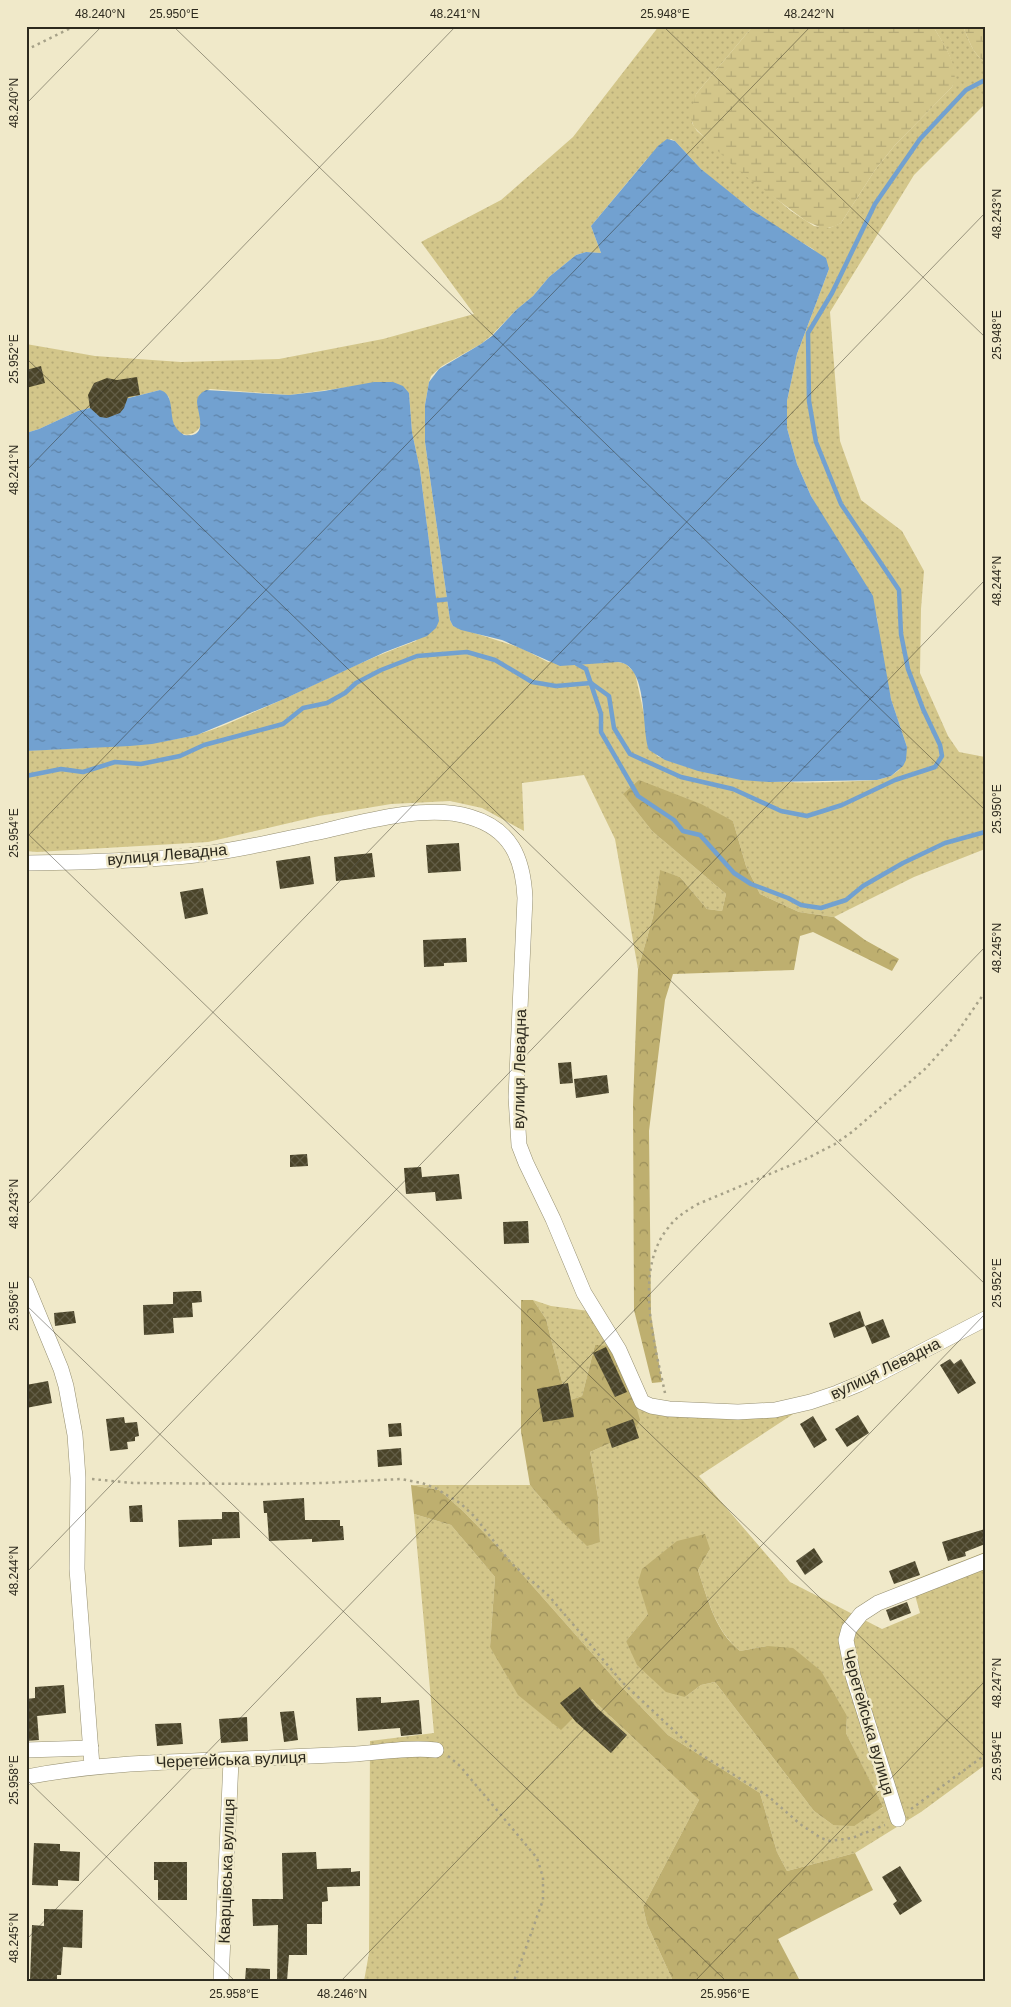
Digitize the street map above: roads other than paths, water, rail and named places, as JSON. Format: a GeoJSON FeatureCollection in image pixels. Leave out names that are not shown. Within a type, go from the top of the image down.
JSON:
{"type":"FeatureCollection","features":[{"type":"Feature","properties":{"kind":"street","name":"вулиця Левадна"},"geometry":{"type":"LineString","coordinates":[[26,863],[206,854],[380,818],[424,813],[453,813],[482,821],[500,832],[516,852],[524,878],[525,898],[516,1097],[516,1120],[522,1154],[553,1219],[584,1293],[619,1350],[642,1402],[651,1406],[669,1409],[754,1412],[775,1410],[810,1402],[859,1384],[985,1319]]}},
{"type":"Feature","properties":{"kind":"street"},"geometry":{"type":"LineString","coordinates":[[26,1284],[66,1386],[75,1434],[78,1478],[77,1569],[92,1766]]}},
{"type":"Feature","properties":{"kind":"street","name":"Черетейська вулиця"},"geometry":{"type":"LineString","coordinates":[[898,1818],[853,1676],[846,1640],[849,1629],[861,1614],[878,1603],[985,1561]]}},
{"type":"Feature","properties":{"kind":"street"},"geometry":{"type":"LineString","coordinates":[[26,1750],[91,1748]]}},
{"type":"Feature","properties":{"kind":"street","name":"Черетейська вулиця"},"geometry":{"type":"LineString","coordinates":[[26,1777],[92,1766],[187,1761],[231,1761],[407,1749],[436,1750]]}},
{"type":"Feature","properties":{"kind":"street","name":"Кварцівська вулиця"},"geometry":{"type":"LineString","coordinates":[[222,1981],[231,1761]]}},
{"type":"Feature","properties":{"kind":"water"},"geometry":{"type":"Polygon","coordinates":[[[667,139],[675,141],[701,169],[752,210],[826,258],[829,269],[797,354],[787,401],[787,428],[797,464],[811,496],[873,596],[891,699],[907,747],[906,760],[903,766],[891,776],[877,780],[769,782],[741,780],[698,771],[665,760],[649,750],[639,686],[635,674],[628,666],[618,662],[560,666],[502,640],[461,630],[453,626],[450,620],[425,442],[425,405],[429,382],[439,369],[492,336],[516,310],[533,296],[549,277],[576,255],[586,252],[601,253],[591,226],[658,146],[667,139]]]}},
{"type":"Feature","properties":{"kind":"water"},"geometry":{"type":"Polygon","coordinates":[[[374,382],[393,382],[403,386],[409,393],[412,432],[420,470],[439,621],[436,628],[427,636],[385,652],[284,699],[197,735],[152,744],[26,751],[26,433],[78,411],[160,390],[168,396],[173,422],[176,427],[184,435],[192,435],[197,433],[200,424],[197,400],[206,390],[289,395],[374,382]]]}},
{"type":"Feature","properties":{"kind":"waterway"},"geometry":{"type":"LineString","coordinates":[[26,776],[61,769],[83,772],[115,762],[141,764],[180,756],[204,745],[283,724],[303,708],[327,703],[345,693],[356,683],[381,670],[417,656],[467,652],[495,660],[532,682],[556,686],[591,683],[609,696],[614,728],[630,754],[681,777],[733,789],[781,811],[807,816],[842,805],[895,780],[935,767],[942,756],[940,745],[923,709],[908,669],[901,634],[899,590],[841,504],[816,442],[809,401],[808,333],[832,293],[875,204],[920,139],[966,90],[985,80]]}},
{"type":"Feature","properties":{"kind":"waterway"},"geometry":{"type":"LineString","coordinates":[[431,601],[450,599]]}},
{"type":"Feature","properties":{"kind":"waterway"},"geometry":{"type":"LineString","coordinates":[[577,664],[586,669],[601,714],[601,732],[638,796],[674,820],[683,831],[700,835],[734,873],[751,884],[801,905],[821,908],[846,900],[863,886],[903,863],[945,843],[985,832]]}}]}
